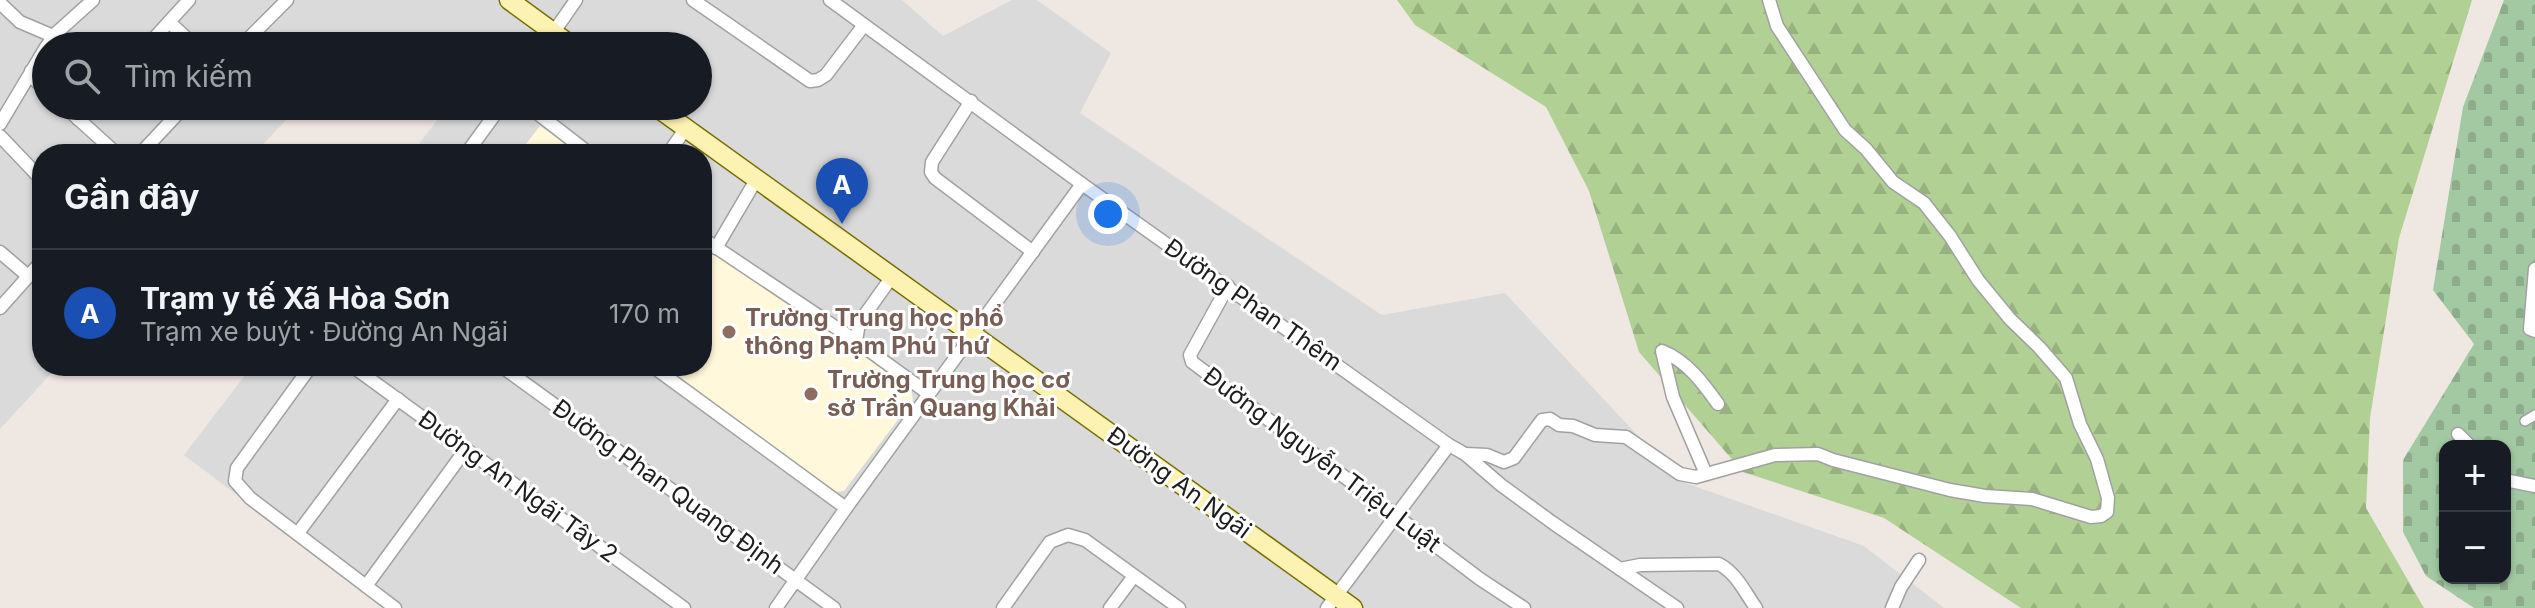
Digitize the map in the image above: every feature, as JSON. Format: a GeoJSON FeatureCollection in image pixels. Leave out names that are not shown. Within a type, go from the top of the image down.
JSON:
{"type":"FeatureCollection","features":[{"type":"Feature","properties":{"kind":"main road"},"geometry":{"type":"LineString","coordinates":[[509,0],[542,32]]}},
{"type":"Feature","properties":{"kind":"main road","name":"Đường An Ngãi"},"geometry":{"type":"LineString","coordinates":[[675,120],[708,144]]}},
{"type":"Feature","properties":{"kind":"main road","name":"Đường An Ngãi"},"geometry":{"type":"LineString","coordinates":[[712,147],[973,335],[1332,602],[1353,608]]}},
{"type":"Feature","properties":{"kind":"street"},"geometry":{"type":"LineString","coordinates":[[60,32],[93,0]]}},
{"type":"Feature","properties":{"kind":"street"},"geometry":{"type":"LineString","coordinates":[[160,32],[189,0]]}},
{"type":"Feature","properties":{"kind":"street"},"geometry":{"type":"LineString","coordinates":[[255,32],[287,0]]}},
{"type":"Feature","properties":{"kind":"street"},"geometry":{"type":"LineString","coordinates":[[554,32],[576,0]]}},
{"type":"Feature","properties":{"kind":"street"},"geometry":{"type":"LineString","coordinates":[[693,0],[810,81],[826,75],[864,25]]}},
{"type":"Feature","properties":{"kind":"street","name":"Đường Phan Thêm"},"geometry":{"type":"LineString","coordinates":[[830,0],[1082,184],[1465,454],[1543,516],[1677,608]]}},
{"type":"Feature","properties":{"kind":"street"},"geometry":{"type":"LineString","coordinates":[[1465,454],[1487,455],[1504,462],[1514,458],[1542,420],[1550,419],[1559,425],[1573,426],[1595,435],[1626,437],[1680,474],[1696,477],[1775,455],[1818,454],[1950,490],[2032,499],[2091,517],[2107,512],[2108,498],[2097,459],[2080,424],[2066,378],[1978,280],[1924,203],[1893,182],[1866,149],[1845,130],[1777,26],[1769,0]]}},
{"type":"Feature","properties":{"kind":"street"},"geometry":{"type":"LineString","coordinates":[[0,3],[34,32]]}},
{"type":"Feature","properties":{"kind":"street"},"geometry":{"type":"LineString","coordinates":[[169,22],[180,32]]}},
{"type":"Feature","properties":{"kind":"street"},"geometry":{"type":"LineString","coordinates":[[0,124],[31,71]]}},
{"type":"Feature","properties":{"kind":"street"},"geometry":{"type":"LineString","coordinates":[[971,101],[932,162],[931,172],[1033,252]]}},
{"type":"Feature","properties":{"kind":"street"},"geometry":{"type":"LineString","coordinates":[[79,120],[106,144]]}},
{"type":"Feature","properties":{"kind":"street"},"geometry":{"type":"LineString","coordinates":[[149,144],[172,120]]}},
{"type":"Feature","properties":{"kind":"street"},"geometry":{"type":"LineString","coordinates":[[473,144],[491,120]]}},
{"type":"Feature","properties":{"kind":"street"},"geometry":{"type":"LineString","coordinates":[[546,120],[577,144]]}},
{"type":"Feature","properties":{"kind":"street"},"geometry":{"type":"LineString","coordinates":[[675,144],[686,128]]}},
{"type":"Feature","properties":{"kind":"street"},"geometry":{"type":"LineString","coordinates":[[0,136],[32,170]]}},
{"type":"Feature","properties":{"kind":"street"},"geometry":{"type":"LineString","coordinates":[[716,248],[756,180]]}},
{"type":"Feature","properties":{"kind":"street"},"geometry":{"type":"LineString","coordinates":[[776,608],[1082,184]]}},
{"type":"Feature","properties":{"kind":"street"},"geometry":{"type":"LineString","coordinates":[[712,245],[856,341],[929,394]]}},
{"type":"Feature","properties":{"kind":"street"},"geometry":{"type":"LineString","coordinates":[[0,252],[28,276]]}},
{"type":"Feature","properties":{"kind":"street"},"geometry":{"type":"LineString","coordinates":[[2532,330],[2535,269]]}},
{"type":"Feature","properties":{"kind":"street"},"geometry":{"type":"LineString","coordinates":[[0,308],[32,272]]}},
{"type":"Feature","properties":{"kind":"street"},"geometry":{"type":"LineString","coordinates":[[856,341],[859,323],[891,278]]}},
{"type":"Feature","properties":{"kind":"street","name":"Đường Nguyễn Triệu Luật"},"geometry":{"type":"LineString","coordinates":[[1228,286],[1190,355],[1192,362],[1480,579],[1524,608]]}},
{"type":"Feature","properties":{"kind":"street"},"geometry":{"type":"LineString","coordinates":[[1706,474],[1673,397],[1662,351],[1676,356],[1690,369],[1718,404]]}},
{"type":"Feature","properties":{"kind":"street"},"geometry":{"type":"LineString","coordinates":[[304,376],[237,468],[235,481],[250,498],[395,608]]}},
{"type":"Feature","properties":{"kind":"street","name":"Đường An Ngãi Tây 2"},"geometry":{"type":"LineString","coordinates":[[366,376],[675,605]]}},
{"type":"Feature","properties":{"kind":"street","name":"Đường Phan Quang Định"},"geometry":{"type":"LineString","coordinates":[[515,376],[834,608]]}},
{"type":"Feature","properties":{"kind":"street"},"geometry":{"type":"LineString","coordinates":[[666,376],[846,508]]}},
{"type":"Feature","properties":{"kind":"street"},"geometry":{"type":"LineString","coordinates":[[298,533],[398,399]]}},
{"type":"Feature","properties":{"kind":"street"},"geometry":{"type":"LineString","coordinates":[[2525,421],[2535,415]]}},
{"type":"Feature","properties":{"kind":"street"},"geometry":{"type":"LineString","coordinates":[[2458,434],[2464,440]]}},
{"type":"Feature","properties":{"kind":"street"},"geometry":{"type":"LineString","coordinates":[[1332,602],[1449,445]]}},
{"type":"Feature","properties":{"kind":"street"},"geometry":{"type":"LineString","coordinates":[[366,586],[466,449]]}},
{"type":"Feature","properties":{"kind":"street"},"geometry":{"type":"LineString","coordinates":[[2511,481],[2535,486]]}},
{"type":"Feature","properties":{"kind":"street"},"geometry":{"type":"LineString","coordinates":[[1003,608],[1050,542],[1064,535],[1085,540],[1179,608]]}},
{"type":"Feature","properties":{"kind":"street"},"geometry":{"type":"LineString","coordinates":[[1892,608],[1901,587],[1919,560]]}},
{"type":"Feature","properties":{"kind":"street"},"geometry":{"type":"LineString","coordinates":[[1620,569],[1640,565],[1719,564],[1739,580],[1756,608]]}},
{"type":"Feature","properties":{"kind":"street"},"geometry":{"type":"LineString","coordinates":[[1110,608],[1134,576]]}},
{"type":"Feature","properties":{"kind":"shaded area"},"geometry":{"type":"Polygon","coordinates":[[[0,0],[902,0],[943,36],[1012,0],[1037,0],[1111,53],[1080,113],[1382,315],[1505,293],[1680,481],[1864,546],[1944,608],[386,608],[184,455],[244,376],[712,376],[712,144],[419,144],[437,120],[712,120],[712,32],[32,32],[32,120],[286,120],[263,144],[32,144],[32,376],[49,376],[0,429],[0,0]]]}},
{"type":"Feature","properties":{"kind":"shaded area"},"geometry":{"type":"Polygon","coordinates":[[[540,126],[566,144],[526,144],[540,126]]]}},
{"type":"Feature","properties":{"kind":"shaded area","name":"Trường Trung học cơ sở Trần Quang Khải"},"geometry":{"type":"Polygon","coordinates":[[[712,247],[911,390],[913,400],[844,491],[832,492],[675,376],[712,376],[712,247]]]}},
{"type":"Feature","properties":{"kind":"green space"},"geometry":{"type":"Polygon","coordinates":[[[1397,0],[2472,0],[2399,238],[2370,418],[2366,508],[2424,608],[2021,608],[1884,518],[1743,472],[1639,352],[1589,191],[1546,107],[1415,25],[1397,0]]]}},
{"type":"Feature","properties":{"kind":"green space"},"geometry":{"type":"Polygon","coordinates":[[[2504,0],[2535,0],[2535,608],[2474,608],[2426,576],[2403,532],[2403,460],[2474,344],[2433,290],[2463,107],[2504,0]]]}},
{"type":"Feature","properties":{"kind":"place","name":"Trạm y tế Xã Hòa Sơn"},"geometry":{"type":"Point","coordinates":[842,224]}},
{"type":"Feature","properties":{"kind":"place","name":"Trường Trung học phổ thông Phạm Phú Thứ"},"geometry":{"type":"Point","coordinates":[729,332]}},
{"type":"Feature","properties":{"kind":"place","name":"Trường Trung học cơ sở Trần Quang Khải"},"geometry":{"type":"Point","coordinates":[811,394]}}]}
